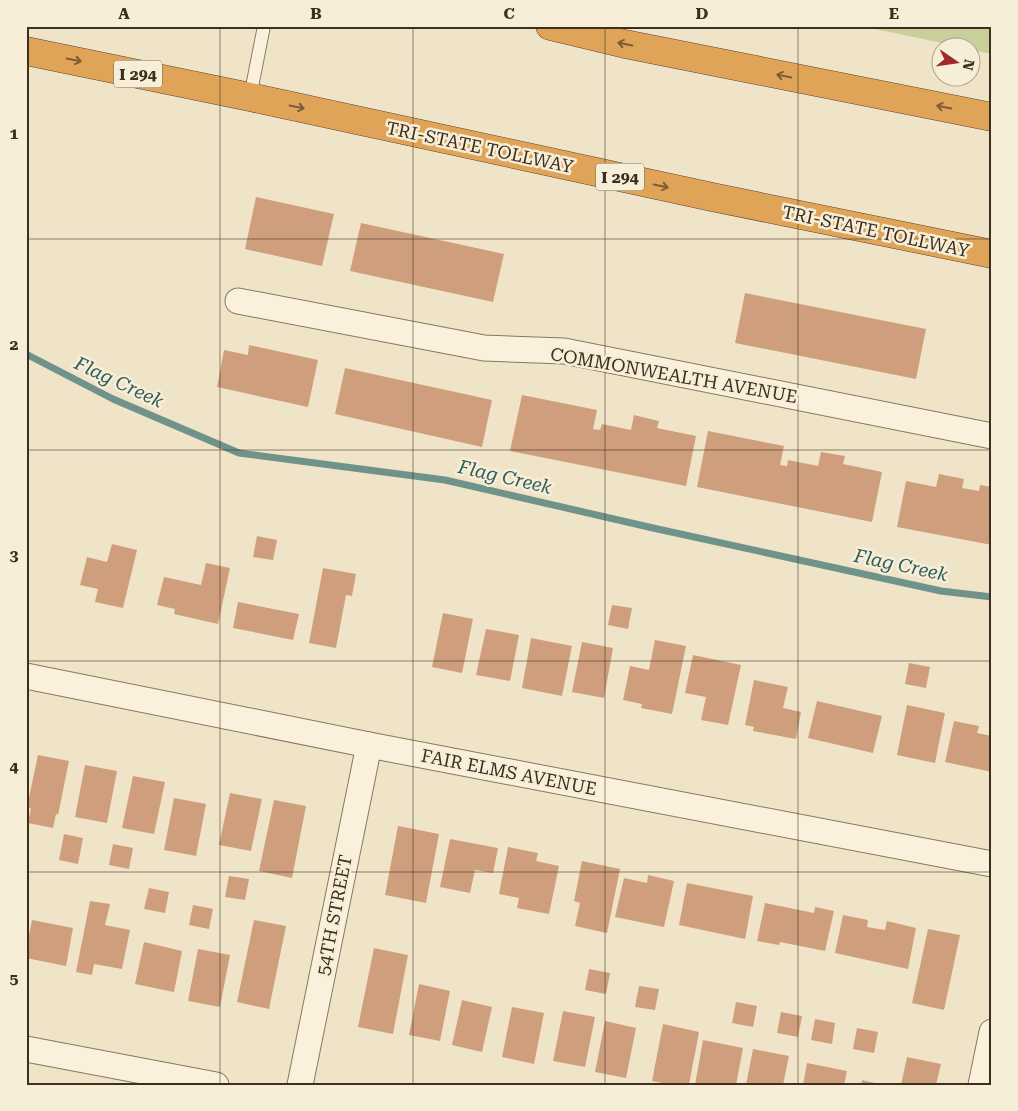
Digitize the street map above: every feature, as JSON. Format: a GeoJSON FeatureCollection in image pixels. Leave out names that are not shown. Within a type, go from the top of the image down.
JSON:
{"type":"FeatureCollection","features":[{"type":"Feature","properties":{"kind":"highway"},"geometry":{"type":"LineString","coordinates":[[550,26],[625,44],[992,116]]}},
{"type":"Feature","properties":{"kind":"highway","name":"TRI-STATE TOLLWAY"},"geometry":{"type":"LineString","coordinates":[[26,51],[250,97],[712,197],[992,254]]}},
{"type":"Feature","properties":{"kind":"street","name":"COMMONWEALTH AVENUE"},"geometry":{"type":"LineString","coordinates":[[238,301],[484,348],[564,351],[992,436]]}},
{"type":"Feature","properties":{"kind":"street","name":"FAIR ELMS AVENUE"},"geometry":{"type":"LineString","coordinates":[[26,676],[369,745],[992,864]]}},
{"type":"Feature","properties":{"kind":"street","name":"54TH STREET"},"geometry":{"type":"LineString","coordinates":[[300,1085],[369,745]]}},
{"type":"Feature","properties":{"kind":"street"},"geometry":{"type":"LineString","coordinates":[[981,1085],[992,1032]]}},
{"type":"Feature","properties":{"kind":"street"},"geometry":{"type":"LineString","coordinates":[[26,1049],[216,1085]]}},
{"type":"Feature","properties":{"kind":"lane"},"geometry":{"type":"LineString","coordinates":[[250,97],[264,26]]}},
{"type":"Feature","properties":{"kind":"green space"},"geometry":{"type":"Polygon","coordinates":[[[861,26],[992,26],[992,54],[980,52],[980,38],[930,38],[930,40],[861,26]]]}},
{"type":"Feature","properties":{"kind":"building"},"geometry":{"type":"Polygon","coordinates":[[[256,197],[334,214],[322,266],[245,249],[256,197]]]}},
{"type":"Feature","properties":{"kind":"building"},"geometry":{"type":"Polygon","coordinates":[[[361,223],[504,254],[493,302],[350,271],[361,223]]]}},
{"type":"Feature","properties":{"kind":"building"},"geometry":{"type":"Polygon","coordinates":[[[745,293],[926,329],[916,379],[735,343],[745,293]]]}},
{"type":"Feature","properties":{"kind":"building"},"geometry":{"type":"Polygon","coordinates":[[[249,345],[318,360],[308,407],[217,387],[224,350],[248,355],[249,345]]]}},
{"type":"Feature","properties":{"kind":"building"},"geometry":{"type":"Polygon","coordinates":[[[345,368],[492,400],[482,447],[335,414],[345,368]]]}},
{"type":"Feature","properties":{"kind":"building"},"geometry":{"type":"Polygon","coordinates":[[[522,395],[597,410],[593,429],[600,430],[602,424],[631,430],[634,415],[659,421],[657,428],[696,436],[686,486],[510,451],[522,395]]]}},
{"type":"Feature","properties":{"kind":"building"},"geometry":{"type":"Polygon","coordinates":[[[708,431],[784,446],[780,465],[787,466],[788,460],[818,466],[821,452],[845,456],[843,464],[882,472],[872,522],[697,487],[708,431]]]}},
{"type":"Feature","properties":{"kind":"building"},"geometry":{"type":"Polygon","coordinates":[[[939,474],[964,479],[962,488],[979,491],[980,485],[992,487],[992,545],[897,527],[906,481],[936,487],[939,474]]]}},
{"type":"Feature","properties":{"kind":"building"},"geometry":{"type":"Polygon","coordinates":[[[257,536],[277,540],[273,560],[253,557],[257,536]]]}},
{"type":"Feature","properties":{"kind":"building"},"geometry":{"type":"Polygon","coordinates":[[[112,544],[137,550],[123,608],[95,602],[98,589],[80,585],[87,557],[107,562],[112,544]]]}},
{"type":"Feature","properties":{"kind":"building"},"geometry":{"type":"Polygon","coordinates":[[[206,563],[230,568],[218,624],[174,614],[175,609],[157,605],[164,577],[201,585],[206,563]]]}},
{"type":"Feature","properties":{"kind":"building"},"geometry":{"type":"Polygon","coordinates":[[[323,568],[356,574],[352,596],[346,595],[336,648],[309,643],[323,568]]]}},
{"type":"Feature","properties":{"kind":"building"},"geometry":{"type":"Polygon","coordinates":[[[238,602],[299,614],[293,640],[233,628],[238,602]]]}},
{"type":"Feature","properties":{"kind":"building"},"geometry":{"type":"Polygon","coordinates":[[[612,605],[632,608],[628,629],[608,625],[612,605]]]}},
{"type":"Feature","properties":{"kind":"building"},"geometry":{"type":"Polygon","coordinates":[[[443,613],[473,619],[462,673],[432,667],[443,613]]]}},
{"type":"Feature","properties":{"kind":"building"},"geometry":{"type":"Polygon","coordinates":[[[486,629],[519,635],[510,681],[476,675],[486,629]]]}},
{"type":"Feature","properties":{"kind":"building"},"geometry":{"type":"Polygon","coordinates":[[[531,638],[572,646],[562,696],[522,688],[531,638]]]}},
{"type":"Feature","properties":{"kind":"building"},"geometry":{"type":"Polygon","coordinates":[[[655,640],[686,646],[672,714],[641,708],[642,704],[623,700],[630,666],[649,670],[655,640]]]}},
{"type":"Feature","properties":{"kind":"building"},"geometry":{"type":"Polygon","coordinates":[[[582,642],[613,648],[604,698],[572,692],[582,642]]]}},
{"type":"Feature","properties":{"kind":"building"},"geometry":{"type":"Polygon","coordinates":[[[693,655],[741,665],[728,725],[701,720],[706,697],[685,693],[693,655]]]}},
{"type":"Feature","properties":{"kind":"building"},"geometry":{"type":"Polygon","coordinates":[[[909,663],[930,667],[926,688],[905,684],[909,663]]]}},
{"type":"Feature","properties":{"kind":"building"},"geometry":{"type":"Polygon","coordinates":[[[754,680],[788,687],[783,708],[801,712],[796,739],[753,731],[754,727],[745,725],[754,680]]]}},
{"type":"Feature","properties":{"kind":"building"},"geometry":{"type":"Polygon","coordinates":[[[817,701],[882,716],[873,753],[808,738],[817,701]]]}},
{"type":"Feature","properties":{"kind":"building"},"geometry":{"type":"Polygon","coordinates":[[[907,705],[945,713],[935,763],[897,755],[907,705]]]}},
{"type":"Feature","properties":{"kind":"building"},"geometry":{"type":"Polygon","coordinates":[[[954,721],[979,726],[977,733],[992,736],[992,772],[945,762],[954,721]]]}},
{"type":"Feature","properties":{"kind":"building"},"geometry":{"type":"Polygon","coordinates":[[[38,755],[69,761],[58,815],[56,814],[53,828],[28,823],[31,808],[27,807],[38,755]]]}},
{"type":"Feature","properties":{"kind":"building"},"geometry":{"type":"Polygon","coordinates":[[[85,765],[117,771],[107,823],[75,817],[85,765]]]}},
{"type":"Feature","properties":{"kind":"building"},"geometry":{"type":"Polygon","coordinates":[[[133,776],[165,782],[154,834],[122,828],[133,776]]]}},
{"type":"Feature","properties":{"kind":"building"},"geometry":{"type":"Polygon","coordinates":[[[230,793],[262,799],[251,851],[219,845],[230,793]]]}},
{"type":"Feature","properties":{"kind":"building"},"geometry":{"type":"Polygon","coordinates":[[[174,798],[206,804],[196,856],[164,850],[174,798]]]}},
{"type":"Feature","properties":{"kind":"building"},"geometry":{"type":"Polygon","coordinates":[[[274,800],[306,806],[292,878],[259,871],[274,800]]]}},
{"type":"Feature","properties":{"kind":"building"},"geometry":{"type":"Polygon","coordinates":[[[398,826],[439,834],[426,903],[385,895],[398,826]]]}},
{"type":"Feature","properties":{"kind":"building"},"geometry":{"type":"Polygon","coordinates":[[[64,834],[83,838],[78,864],[59,860],[64,834]]]}},
{"type":"Feature","properties":{"kind":"building"},"geometry":{"type":"Polygon","coordinates":[[[450,839],[498,848],[493,873],[475,870],[470,893],[440,887],[450,839]]]}},
{"type":"Feature","properties":{"kind":"building"},"geometry":{"type":"Polygon","coordinates":[[[113,844],[133,848],[129,869],[109,865],[113,844]]]}},
{"type":"Feature","properties":{"kind":"building"},"geometry":{"type":"Polygon","coordinates":[[[508,847],[538,853],[536,861],[559,866],[549,914],[517,908],[519,898],[499,894],[508,847]]]}},
{"type":"Feature","properties":{"kind":"building"},"geometry":{"type":"Polygon","coordinates":[[[582,861],[620,869],[607,933],[575,926],[580,903],[574,901],[582,861]]]}},
{"type":"Feature","properties":{"kind":"building"},"geometry":{"type":"Polygon","coordinates":[[[648,875],[674,881],[664,927],[615,917],[624,878],[647,883],[648,875]]]}},
{"type":"Feature","properties":{"kind":"building"},"geometry":{"type":"Polygon","coordinates":[[[229,876],[249,879],[245,900],[225,897],[229,876]]]}},
{"type":"Feature","properties":{"kind":"building"},"geometry":{"type":"Polygon","coordinates":[[[687,883],[753,896],[745,939],[679,925],[687,883]]]}},
{"type":"Feature","properties":{"kind":"building"},"geometry":{"type":"Polygon","coordinates":[[[149,888],[169,892],[165,913],[144,909],[149,888]]]}},
{"type":"Feature","properties":{"kind":"building"},"geometry":{"type":"Polygon","coordinates":[[[90,901],[110,904],[105,925],[130,930],[122,969],[94,964],[92,975],[76,972],[90,901]]]}},
{"type":"Feature","properties":{"kind":"building"},"geometry":{"type":"Polygon","coordinates":[[[765,903],[814,913],[815,907],[834,911],[825,951],[780,942],[779,945],[757,941],[765,903]]]}},
{"type":"Feature","properties":{"kind":"building"},"geometry":{"type":"Polygon","coordinates":[[[193,905],[213,909],[209,929],[189,925],[193,905]]]}},
{"type":"Feature","properties":{"kind":"building"},"geometry":{"type":"Polygon","coordinates":[[[843,915],[868,920],[867,927],[885,930],[887,921],[916,928],[908,969],[835,953],[843,915]]]}},
{"type":"Feature","properties":{"kind":"building"},"geometry":{"type":"Polygon","coordinates":[[[32,920],[73,928],[66,966],[26,958],[32,920]]]}},
{"type":"Feature","properties":{"kind":"building"},"geometry":{"type":"Polygon","coordinates":[[[254,920],[286,926],[269,1009],[237,1002],[254,920]]]}},
{"type":"Feature","properties":{"kind":"building"},"geometry":{"type":"Polygon","coordinates":[[[928,929],[960,935],[944,1010],[912,1003],[928,929]]]}},
{"type":"Feature","properties":{"kind":"building"},"geometry":{"type":"Polygon","coordinates":[[[144,942],[182,951],[174,992],[135,984],[144,942]]]}},
{"type":"Feature","properties":{"kind":"building"},"geometry":{"type":"Polygon","coordinates":[[[374,948],[408,955],[393,1034],[358,1027],[374,948]]]}},
{"type":"Feature","properties":{"kind":"building"},"geometry":{"type":"Polygon","coordinates":[[[198,949],[230,955],[220,1007],[188,1001],[198,949]]]}},
{"type":"Feature","properties":{"kind":"building"},"geometry":{"type":"Polygon","coordinates":[[[589,969],[610,973],[606,994],[585,990],[589,969]]]}},
{"type":"Feature","properties":{"kind":"building"},"geometry":{"type":"Polygon","coordinates":[[[419,984],[450,991],[440,1041],[409,1035],[419,984]]]}},
{"type":"Feature","properties":{"kind":"building"},"geometry":{"type":"Polygon","coordinates":[[[639,986],[659,989],[655,1010],[635,1007],[639,986]]]}},
{"type":"Feature","properties":{"kind":"building"},"geometry":{"type":"Polygon","coordinates":[[[462,1000],[492,1007],[482,1052],[452,1045],[462,1000]]]}},
{"type":"Feature","properties":{"kind":"building"},"geometry":{"type":"Polygon","coordinates":[[[736,1002],[757,1006],[753,1027],[732,1023],[736,1002]]]}},
{"type":"Feature","properties":{"kind":"building"},"geometry":{"type":"Polygon","coordinates":[[[512,1007],[544,1013],[534,1064],[502,1057],[512,1007]]]}},
{"type":"Feature","properties":{"kind":"building"},"geometry":{"type":"Polygon","coordinates":[[[563,1011],[595,1017],[585,1067],[553,1061],[563,1011]]]}},
{"type":"Feature","properties":{"kind":"building"},"geometry":{"type":"Polygon","coordinates":[[[781,1012],[802,1016],[798,1037],[777,1033],[781,1012]]]}},
{"type":"Feature","properties":{"kind":"building"},"geometry":{"type":"Polygon","coordinates":[[[815,1019],[835,1023],[832,1044],[811,1040],[815,1019]]]}},
{"type":"Feature","properties":{"kind":"building"},"geometry":{"type":"Polygon","coordinates":[[[605,1021],[636,1028],[626,1078],[595,1072],[605,1021]]]}},
{"type":"Feature","properties":{"kind":"building"},"geometry":{"type":"Polygon","coordinates":[[[663,1024],[699,1032],[689,1085],[673,1085],[652,1081],[663,1024]]]}},
{"type":"Feature","properties":{"kind":"building"},"geometry":{"type":"Polygon","coordinates":[[[857,1028],[878,1032],[874,1053],[853,1049],[857,1028]]]}},
{"type":"Feature","properties":{"kind":"building"},"geometry":{"type":"Polygon","coordinates":[[[703,1040],[743,1048],[736,1085],[695,1085],[703,1040]]]}},
{"type":"Feature","properties":{"kind":"building"},"geometry":{"type":"Polygon","coordinates":[[[753,1049],[789,1056],[783,1085],[746,1085],[753,1049]]]}},
{"type":"Feature","properties":{"kind":"building"},"geometry":{"type":"Polygon","coordinates":[[[907,1057],[941,1064],[936,1085],[901,1085],[907,1057]]]}},
{"type":"Feature","properties":{"kind":"building"},"geometry":{"type":"Polygon","coordinates":[[[807,1063],[847,1071],[844,1085],[803,1085],[807,1063]]]}},
{"type":"Feature","properties":{"kind":"building"},"geometry":{"type":"Polygon","coordinates":[[[862,1080],[879,1084],[879,1085],[861,1085],[862,1080]]]}},
{"type":"Feature","properties":{"kind":"waterway","name":"Flag Creek"},"geometry":{"type":"LineString","coordinates":[[26,354],[113,399],[239,453],[445,480],[941,591],[992,597]]}}]}
